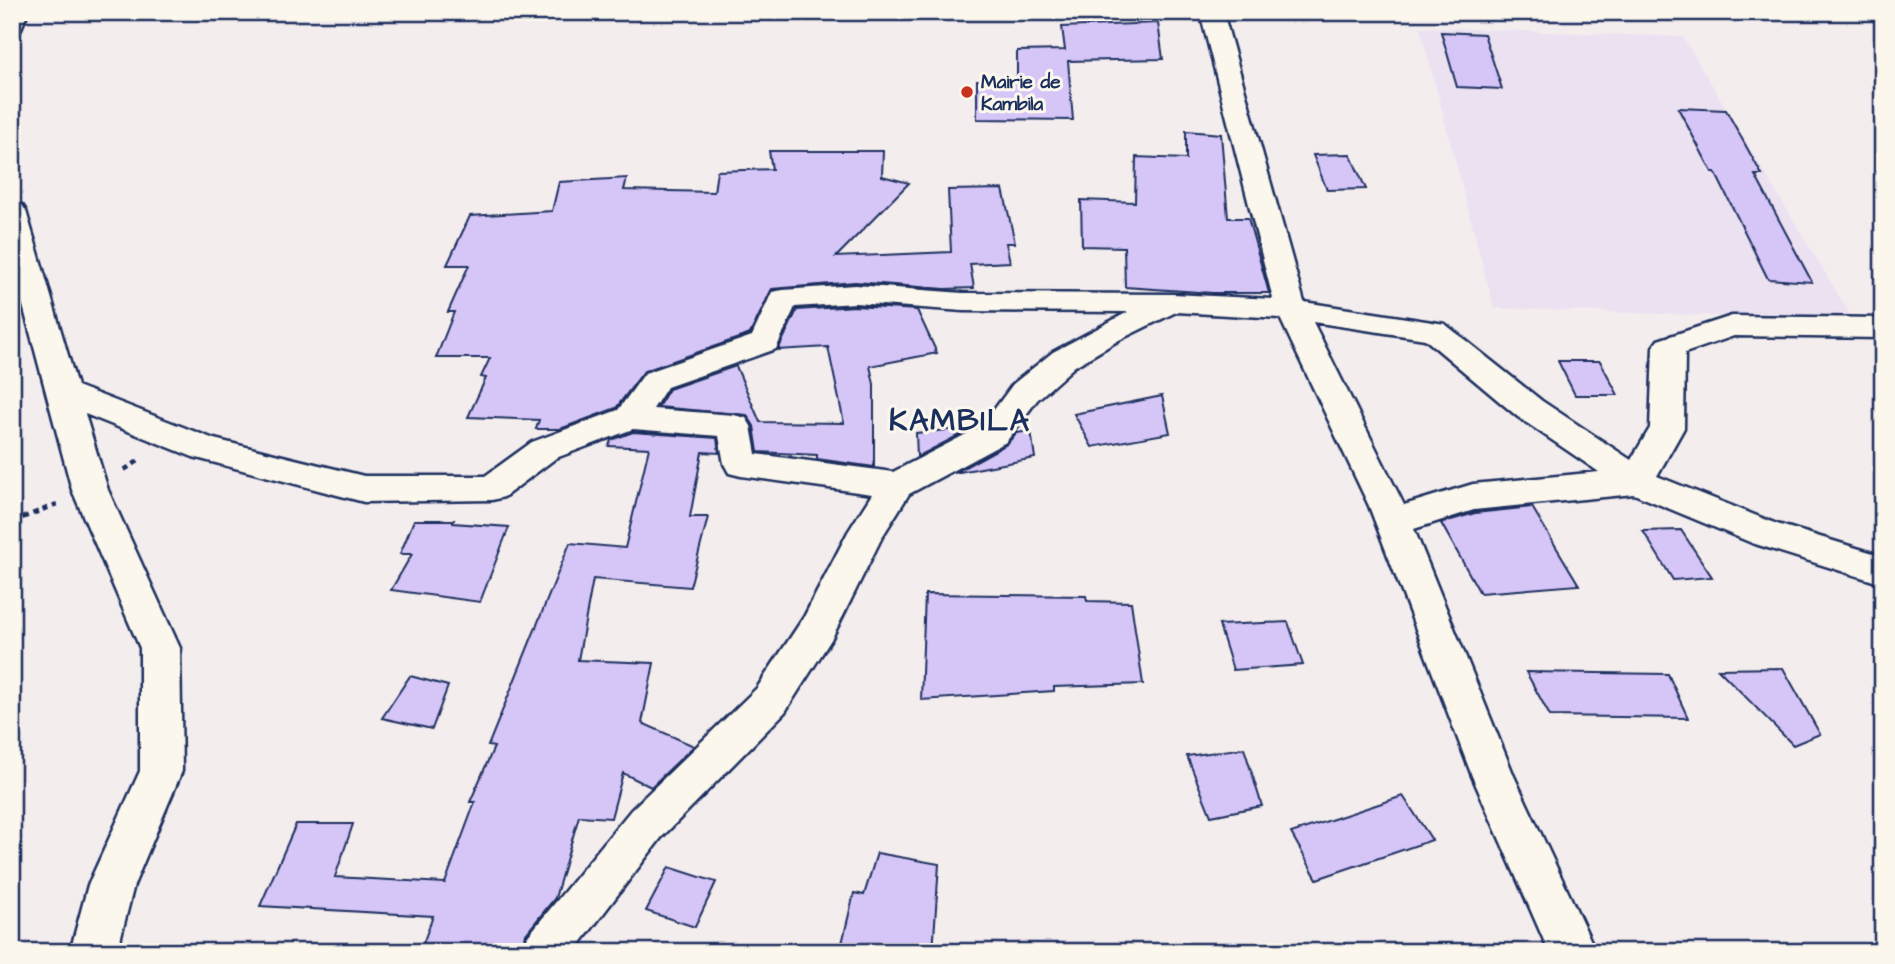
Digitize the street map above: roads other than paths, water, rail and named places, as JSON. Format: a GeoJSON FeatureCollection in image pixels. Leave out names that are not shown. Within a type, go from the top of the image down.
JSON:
{"type":"FeatureCollection","features":[{"type":"Feature","properties":{"kind":"street"},"geometry":{"type":"LineString","coordinates":[[12,26],[17,12]]}},
{"type":"Feature","properties":{"kind":"street"},"geometry":{"type":"LineString","coordinates":[[1211,12],[1291,309],[1394,522],[1493,776],[1573,952]]}},
{"type":"Feature","properties":{"kind":"street"},"geometry":{"type":"LineString","coordinates":[[12,211],[90,490],[160,648],[161,771],[111,885],[93,952]]}},
{"type":"Feature","properties":{"kind":"street"},"geometry":{"type":"LineString","coordinates":[[630,418],[656,380],[765,342],[783,299],[855,294],[963,302],[1173,303],[1291,309],[1434,331],[1530,409],[1637,481],[1765,534],[1883,570]]}},
{"type":"Feature","properties":{"kind":"street"},"geometry":{"type":"LineString","coordinates":[[545,952],[646,824],[771,699],[818,627],[866,532],[897,485],[994,433],[1025,392],[1064,359],[1108,333],[1173,303]]}},
{"type":"Feature","properties":{"kind":"street"},"geometry":{"type":"LineString","coordinates":[[1637,481],[1667,428],[1669,346],[1732,326],[1883,328]]}},
{"type":"Feature","properties":{"kind":"street"},"geometry":{"type":"LineString","coordinates":[[64,393],[205,449],[364,489],[492,488],[544,450],[630,418],[734,426],[741,464],[897,485]]}},
{"type":"Feature","properties":{"kind":"street"},"geometry":{"type":"LineString","coordinates":[[1394,522],[1473,497],[1637,481]]}},
{"type":"Feature","properties":{"kind":"place","name":"Mairie de Kambila"},"geometry":{"type":"Point","coordinates":[967,92]}},
{"type":"Feature","properties":{"kind":"district","name":"KAMBILA"},"geometry":{"type":"Point","coordinates":[960,420]}}]}
